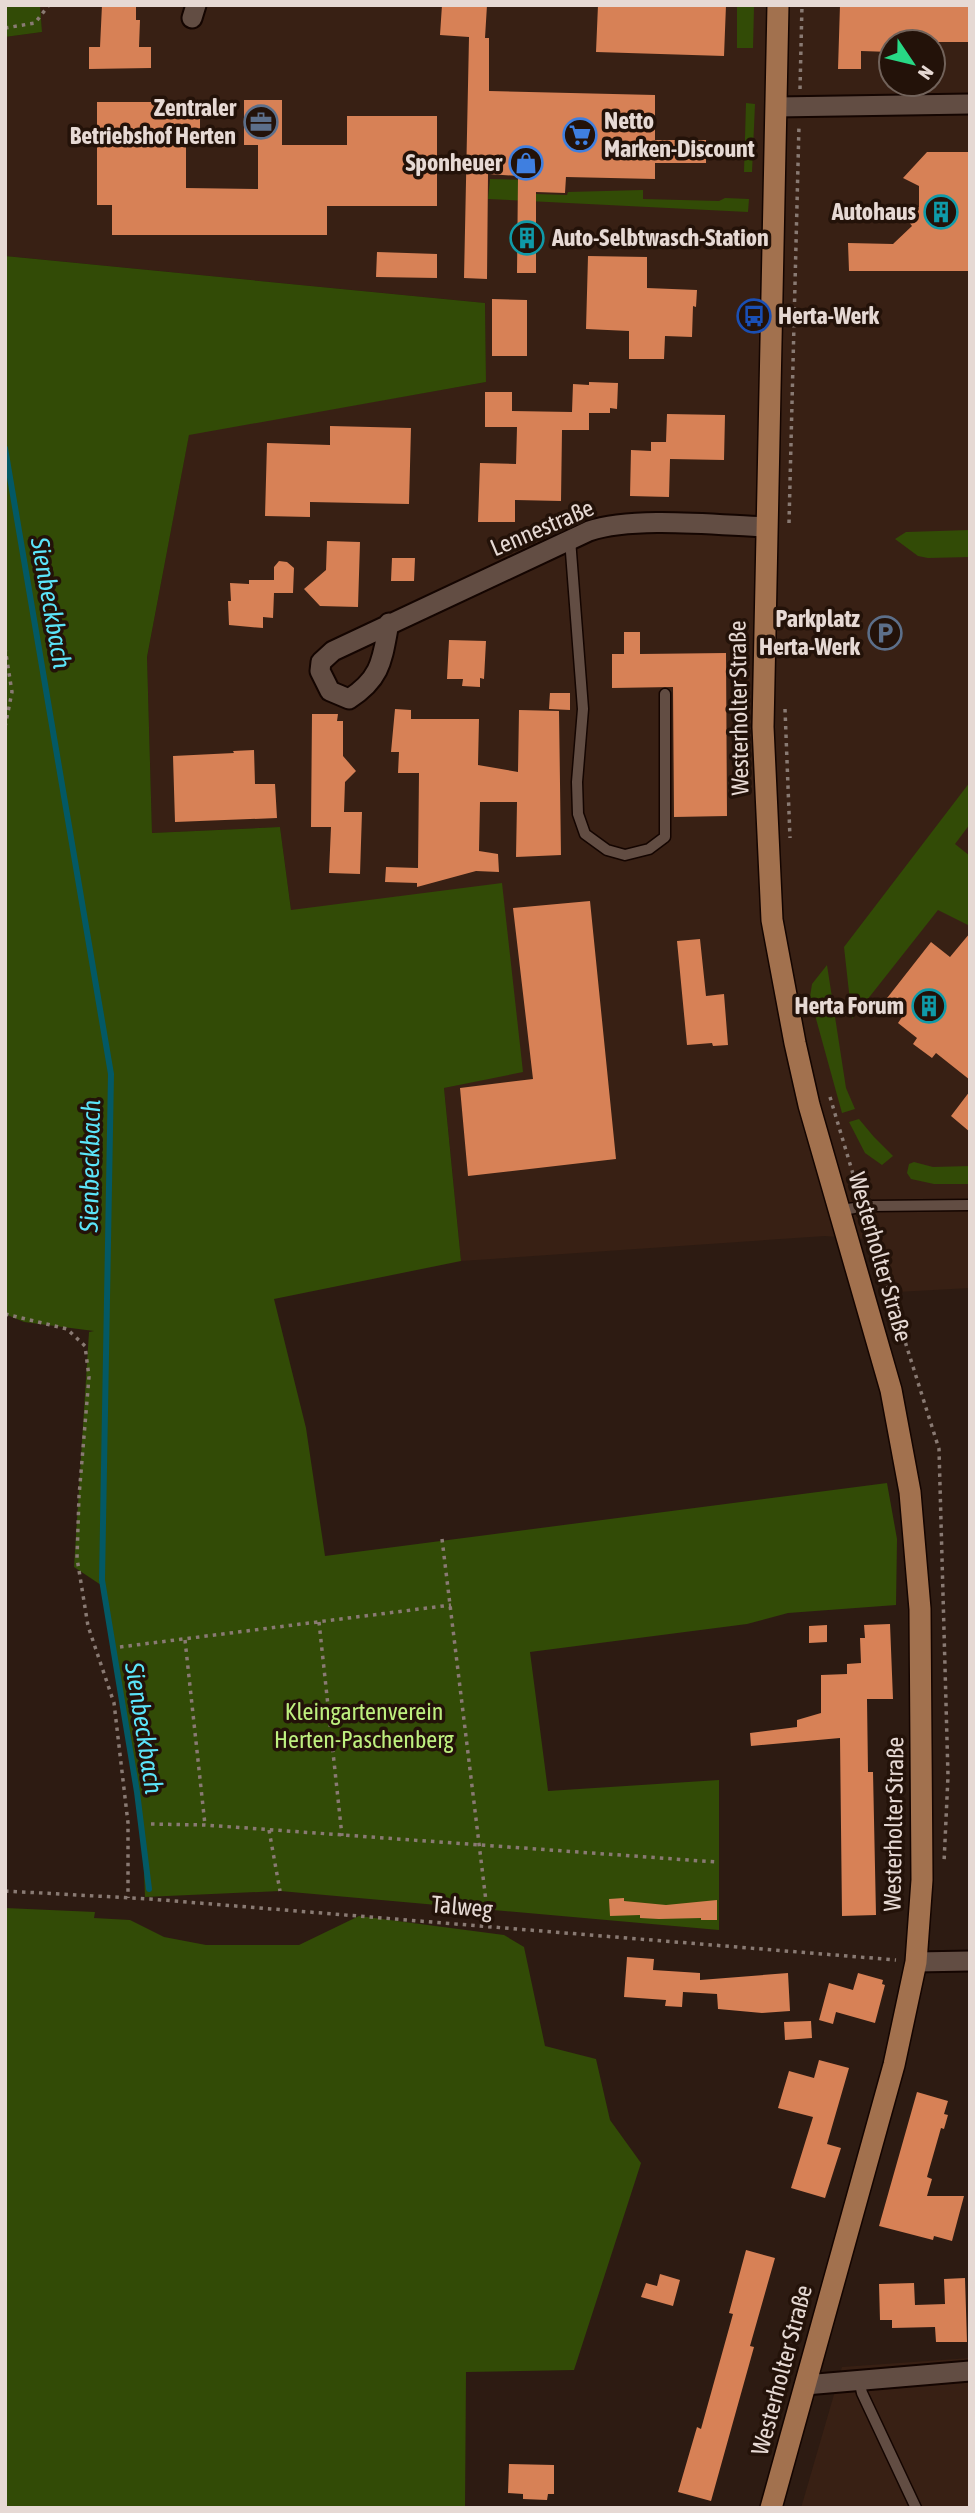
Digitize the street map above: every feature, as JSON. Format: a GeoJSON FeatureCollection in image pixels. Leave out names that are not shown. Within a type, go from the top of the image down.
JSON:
{"type":"FeatureCollection","features":[{"type":"Feature","properties":{"kind":"main road","name":"Westerholter Straße"},"geometry":{"type":"LineString","coordinates":[[771,2508],[894,2065],[916,1962],[922,1880],[920,1609],[909,1492],[891,1390],[809,1105],[794,1043],[772,920],[762,727],[778,5]]}},
{"type":"Feature","properties":{"kind":"street"},"geometry":{"type":"LineString","coordinates":[[776,107],[970,104]]}},
{"type":"Feature","properties":{"kind":"street","name":"Lennestraße"},"geometry":{"type":"LineString","coordinates":[[389,623],[606,525],[765,527]]}},
{"type":"Feature","properties":{"kind":"street"},"geometry":{"type":"LineString","coordinates":[[916,1962],[970,1961]]}},
{"type":"Feature","properties":{"kind":"street"},"geometry":{"type":"LineString","coordinates":[[805,2385],[970,2371]]}},
{"type":"Feature","properties":{"kind":"lane"},"geometry":{"type":"LineString","coordinates":[[570,539],[583,709],[577,782],[578,814],[585,834],[607,850],[625,855],[649,849],[665,837],[665,694]]}},
{"type":"Feature","properties":{"kind":"lane"},"geometry":{"type":"LineString","coordinates":[[839,1210],[862,1207],[970,1205]]}},
{"type":"Feature","properties":{"kind":"lane"},"geometry":{"type":"LineString","coordinates":[[859,2380],[862,2393],[916,2508]]}},
{"type":"Feature","properties":{"kind":"path"},"geometry":{"type":"LineString","coordinates":[[5,28],[35,23],[49,5]]}},
{"type":"Feature","properties":{"kind":"path"},"geometry":{"type":"LineString","coordinates":[[789,528],[802,5]]}},
{"type":"Feature","properties":{"kind":"path"},"geometry":{"type":"LineString","coordinates":[[5,648],[12,692],[5,727]]}},
{"type":"Feature","properties":{"kind":"path"},"geometry":{"type":"LineString","coordinates":[[785,701],[790,838]]}},
{"type":"Feature","properties":{"kind":"path"},"geometry":{"type":"LineString","coordinates":[[827,1087],[939,1449],[948,1776]]}},
{"type":"Feature","properties":{"kind":"path"},"geometry":{"type":"LineString","coordinates":[[5,1314],[67,1329],[85,1346],[89,1377],[79,1496],[78,1558],[88,1626],[114,1703],[128,1823],[128,1898]]}},
{"type":"Feature","properties":{"kind":"path"},"geometry":{"type":"LineString","coordinates":[[442,1539],[489,1926]]}},
{"type":"Feature","properties":{"kind":"path"},"geometry":{"type":"LineString","coordinates":[[120,1647],[451,1605]]}},
{"type":"Feature","properties":{"kind":"path"},"geometry":{"type":"LineString","coordinates":[[319,1622],[342,1836]]}},
{"type":"Feature","properties":{"kind":"path"},"geometry":{"type":"LineString","coordinates":[[185,1640],[205,1825]]}},
{"type":"Feature","properties":{"kind":"path"},"geometry":{"type":"LineString","coordinates":[[151,1824],[205,1825],[716,1862]]}},
{"type":"Feature","properties":{"kind":"path"},"geometry":{"type":"LineString","coordinates":[[269,1830],[280,1891]]}},
{"type":"Feature","properties":{"kind":"path","name":"Talweg"},"geometry":{"type":"LineString","coordinates":[[5,1891],[489,1926],[916,1962]]}},
{"type":"Feature","properties":{"kind":"shaded area"},"geometry":{"type":"Polygon","coordinates":[[[40,5],[970,5],[970,1288],[897,1292],[879,1240],[825,1236],[461,1261],[444,1088],[523,1071],[291,910],[280,827],[152,833],[147,657],[189,434],[486,382],[485,303],[5,256],[5,37],[42,32],[40,5]]]}},
{"type":"Feature","properties":{"kind":"shaded area"},"geometry":{"type":"Polygon","coordinates":[[[970,2358],[970,2508],[801,2508],[842,2367],[970,2358]]]}},
{"type":"Feature","properties":{"kind":"green space"},"geometry":{"type":"Polygon","coordinates":[[[5,5],[40,5],[42,32],[5,37],[5,5]]]}},
{"type":"Feature","properties":{"kind":"green space"},"geometry":{"type":"Polygon","coordinates":[[[737,6],[754,7],[753,48],[737,48],[737,6]]]}},
{"type":"Feature","properties":{"kind":"green space"},"geometry":{"type":"Polygon","coordinates":[[[746,103],[755,104],[752,172],[744,172],[746,103]]]}},
{"type":"Feature","properties":{"kind":"green space"},"geometry":{"type":"Polygon","coordinates":[[[490,179],[535,180],[536,194],[567,195],[568,192],[643,190],[643,199],[749,199],[748,212],[488,199],[490,179]]]}},
{"type":"Feature","properties":{"kind":"green space","name":"Kleingartenverein Herten-Paschenberg"},"geometry":{"type":"Polygon","coordinates":[[[5,256],[485,303],[486,382],[189,435],[147,657],[152,833],[280,827],[291,910],[502,883],[523,1072],[444,1088],[461,1261],[274,1299],[306,1428],[325,1556],[887,1483],[897,1539],[896,1605],[788,1613],[747,1624],[530,1652],[548,1791],[719,1780],[719,1930],[280,1891],[145,1897],[142,1820],[104,1587],[74,1567],[89,1332],[94,1331],[24,1322],[5,1314],[5,256]]]}},
{"type":"Feature","properties":{"kind":"green space"},"geometry":{"type":"Polygon","coordinates":[[[970,530],[970,557],[918,556],[895,539],[906,532],[970,530]]]}},
{"type":"Feature","properties":{"kind":"green space"},"geometry":{"type":"Polygon","coordinates":[[[970,782],[970,824],[955,844],[970,856],[970,926],[938,910],[852,1019],[844,947],[970,782]]]}},
{"type":"Feature","properties":{"kind":"green space"},"geometry":{"type":"Polygon","coordinates":[[[827,965],[846,1088],[855,1109],[842,1113],[810,997],[812,984],[827,965]]]}},
{"type":"Feature","properties":{"kind":"green space"},"geometry":{"type":"Polygon","coordinates":[[[859,1119],[893,1156],[882,1165],[865,1153],[849,1122],[859,1119]]]}},
{"type":"Feature","properties":{"kind":"green space"},"geometry":{"type":"Polygon","coordinates":[[[914,1162],[933,1167],[970,1166],[970,1184],[934,1184],[911,1179],[907,1173],[909,1164],[914,1162]]]}},
{"type":"Feature","properties":{"kind":"green space"},"geometry":{"type":"Polygon","coordinates":[[[5,1908],[95,1912],[94,1918],[130,1920],[164,1937],[206,1945],[299,1945],[359,1916],[504,1935],[524,1947],[545,2046],[596,2059],[610,2120],[641,2163],[574,2370],[466,2372],[465,2508],[5,2508],[5,1908]]]}},
{"type":"Feature","properties":{"kind":"building"},"geometry":{"type":"Polygon","coordinates":[[[102,5],[136,5],[136,20],[140,20],[139,47],[151,47],[151,68],[89,69],[89,47],[100,47],[102,5]]]}},
{"type":"Feature","properties":{"kind":"building"},"geometry":{"type":"Polygon","coordinates":[[[442,5],[487,5],[485,38],[489,38],[489,91],[655,95],[655,140],[706,140],[706,163],[655,163],[655,179],[566,177],[565,193],[536,192],[536,273],[517,273],[518,176],[488,174],[487,279],[464,278],[469,37],[440,35],[442,5]]]}},
{"type":"Feature","properties":{"kind":"building"},"geometry":{"type":"Polygon","coordinates":[[[598,5],[726,5],[724,56],[596,52],[598,5]]]}},
{"type":"Feature","properties":{"kind":"building"},"geometry":{"type":"Polygon","coordinates":[[[840,5],[970,5],[970,42],[947,42],[947,28],[877,28],[877,52],[861,51],[861,69],[838,69],[840,5]]]}},
{"type":"Feature","properties":{"kind":"building"},"geometry":{"type":"Polygon","coordinates":[[[244,100],[282,100],[282,145],[347,145],[347,116],[437,116],[437,206],[327,206],[327,235],[112,235],[112,205],[97,205],[97,102],[200,102],[200,145],[186,145],[186,188],[258,189],[258,145],[244,145],[244,100]]]}},
{"type":"Feature","properties":{"kind":"building","name":"Autohaus"},"geometry":{"type":"Polygon","coordinates":[[[927,152],[970,152],[970,271],[849,271],[848,243],[893,244],[912,226],[905,217],[919,207],[919,186],[903,178],[927,152]]]}},
{"type":"Feature","properties":{"kind":"building"},"geometry":{"type":"Polygon","coordinates":[[[377,252],[437,254],[437,278],[376,277],[377,252]]]}},
{"type":"Feature","properties":{"kind":"building"},"geometry":{"type":"Polygon","coordinates":[[[588,256],[647,257],[647,288],[697,290],[696,307],[693,306],[692,337],[665,336],[664,359],[629,359],[629,331],[586,329],[588,256]]]}},
{"type":"Feature","properties":{"kind":"building"},"geometry":{"type":"Polygon","coordinates":[[[492,299],[527,300],[527,356],[492,356],[492,299]]]}},
{"type":"Feature","properties":{"kind":"building"},"geometry":{"type":"Polygon","coordinates":[[[589,382],[618,383],[617,409],[610,408],[610,413],[589,413],[589,430],[562,430],[561,501],[515,500],[515,522],[478,522],[480,463],[516,464],[517,427],[485,427],[485,392],[512,392],[512,411],[572,412],[573,384],[589,385],[589,382]]]}},
{"type":"Feature","properties":{"kind":"building"},"geometry":{"type":"Polygon","coordinates":[[[667,414],[725,415],[724,460],[670,459],[669,497],[630,496],[631,450],[651,451],[651,442],[666,442],[667,414]]]}},
{"type":"Feature","properties":{"kind":"building"},"geometry":{"type":"Polygon","coordinates":[[[330,426],[411,428],[409,504],[310,502],[310,517],[265,516],[267,443],[330,445],[330,426]]]}},
{"type":"Feature","properties":{"kind":"building"},"geometry":{"type":"Polygon","coordinates":[[[327,541],[360,542],[358,607],[320,606],[304,589],[326,570],[327,541]]]}},
{"type":"Feature","properties":{"kind":"building"},"geometry":{"type":"Polygon","coordinates":[[[392,558],[415,558],[414,581],[391,581],[392,558]]]}},
{"type":"Feature","properties":{"kind":"building"},"geometry":{"type":"Polygon","coordinates":[[[279,561],[287,562],[294,568],[293,593],[274,593],[273,618],[263,617],[263,628],[229,625],[230,583],[249,584],[249,580],[274,580],[274,567],[279,561]]]}},
{"type":"Feature","properties":{"kind":"building"},"geometry":{"type":"Polygon","coordinates":[[[624,632],[640,632],[640,654],[726,653],[727,816],[674,817],[673,687],[612,688],[612,654],[624,654],[624,632]]]}},
{"type":"Feature","properties":{"kind":"building"},"geometry":{"type":"Polygon","coordinates":[[[449,640],[486,641],[484,679],[480,678],[480,687],[462,686],[463,679],[447,679],[449,640]]]}},
{"type":"Feature","properties":{"kind":"building"},"geometry":{"type":"Polygon","coordinates":[[[550,693],[570,693],[570,710],[549,709],[550,693]]]}},
{"type":"Feature","properties":{"kind":"building"},"geometry":{"type":"Polygon","coordinates":[[[395,709],[411,710],[411,719],[479,719],[478,765],[518,772],[519,710],[559,711],[561,855],[516,857],[517,802],[480,802],[479,851],[498,854],[499,872],[476,871],[417,887],[417,883],[385,882],[386,867],[418,868],[419,773],[398,773],[399,752],[391,752],[395,709]]]}},
{"type":"Feature","properties":{"kind":"building"},"geometry":{"type":"Polygon","coordinates":[[[312,714],[338,714],[337,721],[343,721],[343,756],[356,771],[345,782],[344,812],[362,812],[360,874],[329,873],[331,827],[311,827],[312,714]]]}},
{"type":"Feature","properties":{"kind":"building"},"geometry":{"type":"Polygon","coordinates":[[[254,750],[255,784],[275,784],[277,818],[175,822],[173,756],[254,750]]]}},
{"type":"Feature","properties":{"kind":"building"},"geometry":{"type":"Polygon","coordinates":[[[590,901],[616,1159],[468,1176],[460,1088],[533,1079],[513,908],[590,901]]]}},
{"type":"Feature","properties":{"kind":"building","name":"Herta Forum"},"geometry":{"type":"Polygon","coordinates":[[[970,933],[970,1080],[936,1053],[932,1058],[913,1044],[917,1038],[898,1023],[902,1017],[884,1002],[931,942],[950,957],[970,933]]]}},
{"type":"Feature","properties":{"kind":"building"},"geometry":{"type":"Polygon","coordinates":[[[700,939],[706,996],[724,994],[728,1045],[687,1045],[677,941],[700,939]]]}},
{"type":"Feature","properties":{"kind":"building"},"geometry":{"type":"Polygon","coordinates":[[[970,1091],[970,1132],[951,1116],[970,1091]]]}},
{"type":"Feature","properties":{"kind":"building"},"geometry":{"type":"Polygon","coordinates":[[[890,1624],[893,1699],[867,1699],[868,1772],[873,1772],[876,1915],[842,1916],[840,1738],[751,1746],[750,1733],[797,1727],[797,1720],[821,1713],[821,1675],[847,1674],[847,1664],[861,1663],[860,1638],[865,1638],[864,1625],[890,1624]]]}},
{"type":"Feature","properties":{"kind":"building"},"geometry":{"type":"Polygon","coordinates":[[[827,1625],[827,1642],[809,1643],[809,1626],[827,1625]]]}},
{"type":"Feature","properties":{"kind":"building"},"geometry":{"type":"Polygon","coordinates":[[[624,1898],[624,1901],[666,1905],[717,1900],[717,1920],[640,1918],[640,1915],[610,1916],[609,1899],[624,1898]]]}},
{"type":"Feature","properties":{"kind":"building"},"geometry":{"type":"Polygon","coordinates":[[[627,1957],[654,1959],[653,1970],[700,1973],[700,1980],[788,1973],[790,2011],[762,2013],[718,2009],[717,1994],[683,1992],[682,2007],[665,2006],[666,2000],[624,1997],[627,1957]]]}},
{"type":"Feature","properties":{"kind":"building"},"geometry":{"type":"Polygon","coordinates":[[[858,1973],[883,1980],[882,1984],[885,1985],[875,2023],[836,2012],[833,2024],[819,2020],[829,1983],[853,1990],[858,1973]]]}},
{"type":"Feature","properties":{"kind":"building"},"geometry":{"type":"Polygon","coordinates":[[[811,2021],[812,2038],[785,2040],[784,2022],[811,2021]]]}},
{"type":"Feature","properties":{"kind":"building"},"geometry":{"type":"Polygon","coordinates":[[[819,2060],[849,2068],[827,2144],[841,2148],[825,2198],[791,2188],[813,2117],[778,2108],[789,2071],[814,2078],[819,2060]]]}},
{"type":"Feature","properties":{"kind":"building"},"geometry":{"type":"Polygon","coordinates":[[[917,2092],[948,2101],[944,2114],[948,2115],[944,2129],[941,2128],[927,2177],[932,2179],[927,2196],[964,2196],[952,2241],[934,2236],[933,2240],[879,2226],[917,2092]]]}},
{"type":"Feature","properties":{"kind":"building"},"geometry":{"type":"Polygon","coordinates":[[[746,2250],[775,2258],[750,2346],[754,2347],[711,2501],[678,2492],[697,2427],[701,2429],[733,2314],[729,2313],[746,2250]]]}},
{"type":"Feature","properties":{"kind":"building"},"geometry":{"type":"Polygon","coordinates":[[[660,2274],[680,2280],[673,2306],[641,2297],[646,2283],[657,2286],[660,2274]]]}},
{"type":"Feature","properties":{"kind":"building"},"geometry":{"type":"Polygon","coordinates":[[[965,2278],[967,2342],[936,2342],[935,2327],[892,2328],[892,2320],[880,2320],[879,2284],[914,2283],[915,2305],[945,2304],[944,2279],[965,2278]]]}},
{"type":"Feature","properties":{"kind":"building"},"geometry":{"type":"Polygon","coordinates":[[[509,2464],[554,2465],[554,2494],[548,2494],[547,2500],[523,2499],[523,2494],[508,2493],[509,2464]]]}},
{"type":"Feature","properties":{"kind":"waterway","name":"Sienbeckbach"},"geometry":{"type":"LineString","coordinates":[[5,448],[111,1074],[102,1580],[137,1792],[149,1889]]}},
{"type":"Feature","properties":{"kind":"place","name":"Zentraler Betriebshof Herten"},"geometry":{"type":"Point","coordinates":[261,122]}},
{"type":"Feature","properties":{"kind":"place","name":"Netto Marken-Discount"},"geometry":{"type":"Point","coordinates":[580,135]}},
{"type":"Feature","properties":{"kind":"place","name":"Sponheuer"},"geometry":{"type":"Point","coordinates":[526,163]}},
{"type":"Feature","properties":{"kind":"place","name":"Autohaus"},"geometry":{"type":"Point","coordinates":[941,212]}},
{"type":"Feature","properties":{"kind":"place","name":"Auto-Selbtwasch-Station"},"geometry":{"type":"Point","coordinates":[527,238]}},
{"type":"Feature","properties":{"kind":"place","name":"Herta-Werk"},"geometry":{"type":"Point","coordinates":[754,316]}},
{"type":"Feature","properties":{"kind":"place","name":"Parkplatz Herta-Werk"},"geometry":{"type":"Point","coordinates":[885,633]}},
{"type":"Feature","properties":{"kind":"place","name":"Herta Forum"},"geometry":{"type":"Point","coordinates":[929,1006]}}]}
